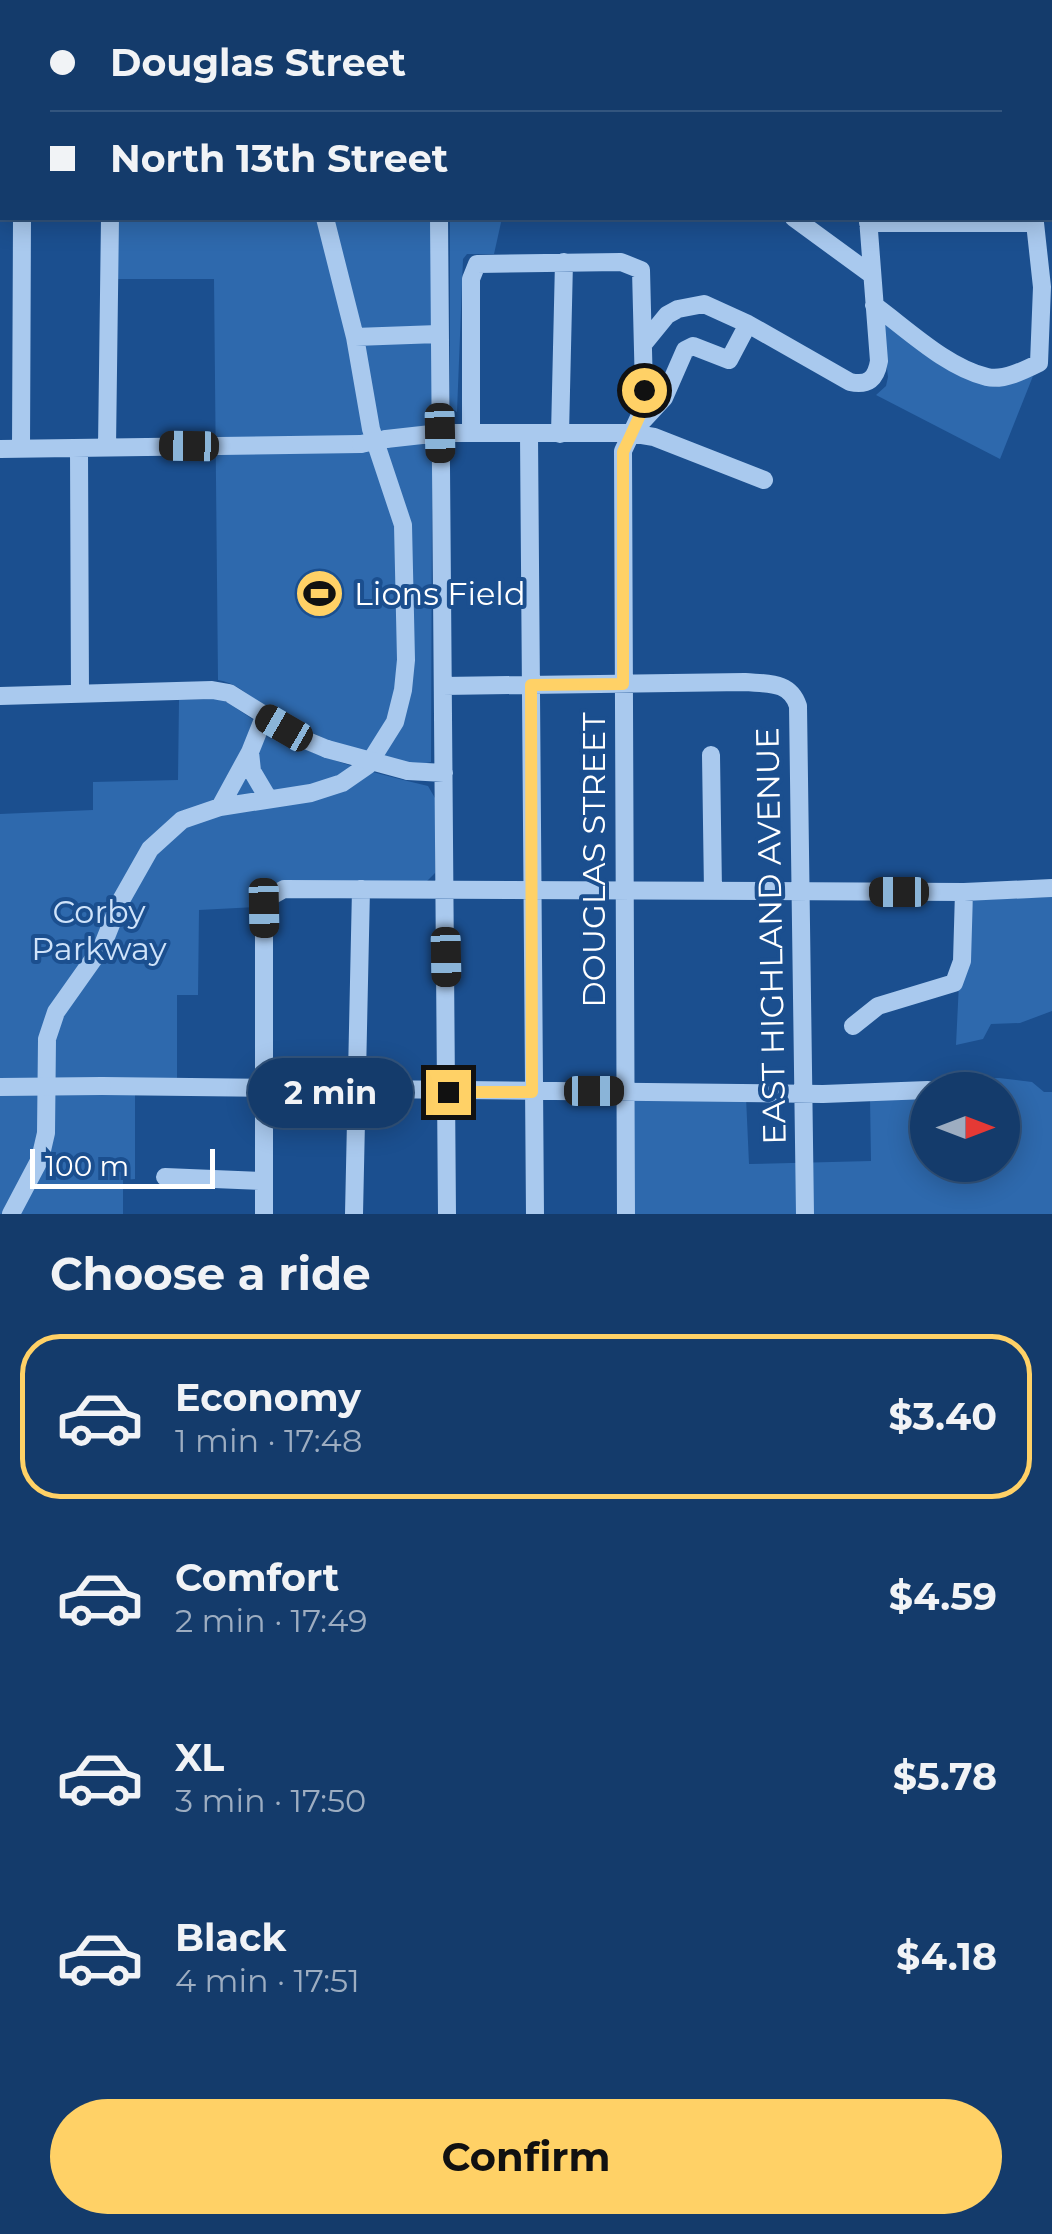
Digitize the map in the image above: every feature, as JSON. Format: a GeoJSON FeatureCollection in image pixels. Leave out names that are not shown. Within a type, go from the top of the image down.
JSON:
{"type":"FeatureCollection","features":[{"type":"Feature","properties":{"kind":"street"},"geometry":{"type":"LineString","coordinates":[[21,449],[22,220]]}},
{"type":"Feature","properties":{"kind":"street"},"geometry":{"type":"LineString","coordinates":[[108,447],[110,220]]}},
{"type":"Feature","properties":{"kind":"street"},"geometry":{"type":"LineString","coordinates":[[11,1214],[40,1159],[46,1134],[48,1039],[56,1012],[102,947],[120,902],[150,849],[182,820],[220,806],[324,790],[342,783],[368,765],[394,722],[406,660],[404,540],[400,513],[371,429],[355,337],[326,220]]}},
{"type":"Feature","properties":{"kind":"street"},"geometry":{"type":"LineString","coordinates":[[440,220],[447,1214]]}},
{"type":"Feature","properties":{"kind":"street"},"geometry":{"type":"LineString","coordinates":[[797,220],[872,275]]}},
{"type":"Feature","properties":{"kind":"street"},"geometry":{"type":"LineString","coordinates":[[645,342],[667,315],[704,304],[748,324],[850,382],[870,382],[879,361],[874,305],[868,220],[1035,224],[1042,287],[1039,364],[1022,372],[989,378],[950,360],[874,305]]}},
{"type":"Feature","properties":{"kind":"street"},"geometry":{"type":"LineString","coordinates":[[471,433],[474,269],[477,264],[564,262],[560,434]]}},
{"type":"Feature","properties":{"kind":"street","name":"DOUGLAS STREET"},"geometry":{"type":"LineString","coordinates":[[564,262],[620,262],[640,270],[645,342],[641,413],[623,452],[626,1214]]}},
{"type":"Feature","properties":{"kind":"street"},"geometry":{"type":"LineString","coordinates":[[630,433],[664,398],[688,347],[729,360],[748,324]]}},
{"type":"Feature","properties":{"kind":"street"},"geometry":{"type":"LineString","coordinates":[[355,337],[438,334]]}},
{"type":"Feature","properties":{"kind":"street"},"geometry":{"type":"LineString","coordinates":[[0,449],[361,444],[440,433],[630,433],[654,437],[764,480]]}},
{"type":"Feature","properties":{"kind":"street"},"geometry":{"type":"LineString","coordinates":[[529,435],[534,1214]]}},
{"type":"Feature","properties":{"kind":"street"},"geometry":{"type":"LineString","coordinates":[[79,448],[80,694]]}},
{"type":"Feature","properties":{"kind":"street"},"geometry":{"type":"LineString","coordinates":[[442,686],[623,684]]}},
{"type":"Feature","properties":{"kind":"street","name":"EAST HIGHLAND AVENUE"},"geometry":{"type":"LineString","coordinates":[[623,684],[761,684],[788,688],[798,706],[805,1214]]}},
{"type":"Feature","properties":{"kind":"street"},"geometry":{"type":"LineString","coordinates":[[0,696],[212,690],[230,693],[264,716],[326,748],[408,771],[444,773]]}},
{"type":"Feature","properties":{"kind":"street"},"geometry":{"type":"LineString","coordinates":[[220,806],[250,752],[264,716]]}},
{"type":"Feature","properties":{"kind":"street"},"geometry":{"type":"LineString","coordinates":[[250,752],[252,771],[268,798]]}},
{"type":"Feature","properties":{"kind":"street"},"geometry":{"type":"LineString","coordinates":[[711,755],[713,890]]}},
{"type":"Feature","properties":{"kind":"street"},"geometry":{"type":"LineString","coordinates":[[264,1214],[264,908],[268,898],[284,888],[964,892],[1052,888]]}},
{"type":"Feature","properties":{"kind":"street"},"geometry":{"type":"LineString","coordinates":[[354,1214],[361,889]]}},
{"type":"Feature","properties":{"kind":"street"},"geometry":{"type":"LineString","coordinates":[[854,1026],[878,1006],[954,982],[962,961],[964,892]]}},
{"type":"Feature","properties":{"kind":"street"},"geometry":{"type":"LineString","coordinates":[[0,1087],[804,1094],[910,1091]]}},
{"type":"Feature","properties":{"kind":"street"},"geometry":{"type":"LineString","coordinates":[[165,1178],[264,1180]]}},
{"type":"Feature","properties":{"kind":"green space"},"geometry":{"type":"Polygon","coordinates":[[[118,220],[433,220],[431,762],[394,762],[350,749],[286,720],[239,688],[218,680],[214,279],[117,279],[118,220]]]}},
{"type":"Feature","properties":{"kind":"green space"},"geometry":{"type":"Polygon","coordinates":[[[450,220],[502,220],[494,254],[467,254],[463,259],[457,412],[450,407],[450,220]]]}},
{"type":"Feature","properties":{"kind":"green space"},"geometry":{"type":"Polygon","coordinates":[[[881,318],[953,370],[995,387],[1033,376],[1000,459],[876,395],[886,386],[888,377],[881,318]]]}},
{"type":"Feature","properties":{"kind":"green space","name":"Corby Parkway"},"geometry":{"type":"Polygon","coordinates":[[[221,699],[304,749],[428,786],[435,798],[435,873],[426,882],[274,885],[263,891],[256,907],[199,910],[198,995],[177,995],[177,1078],[135,1078],[135,1179],[123,1180],[123,1214],[0,1214],[0,814],[93,810],[93,782],[178,780],[179,700],[221,699]]]}},
{"type":"Feature","properties":{"kind":"green space"},"geometry":{"type":"Polygon","coordinates":[[[1052,897],[1052,1011],[1020,1023],[991,1024],[983,1039],[956,1045],[959,983],[973,900],[1052,897]]]}},
{"type":"Feature","properties":{"kind":"green space"},"geometry":{"type":"Polygon","coordinates":[[[1020,1081],[1052,1092],[1052,1214],[630,1214],[633,1096],[746,1097],[749,1164],[871,1161],[870,1098],[910,1096],[910,1182],[1020,1182],[1020,1081]]]}},
{"type":"Feature","properties":{"kind":"place","name":"Lions Field"},"geometry":{"type":"Point","coordinates":[319,594]}},
{"type":"Feature","properties":{"kind":"route"},"geometry":{"type":"LineString","coordinates":[[448,1092],[532,1092],[531,685],[623,684],[623,452],[641,413],[644,390]]}}]}
